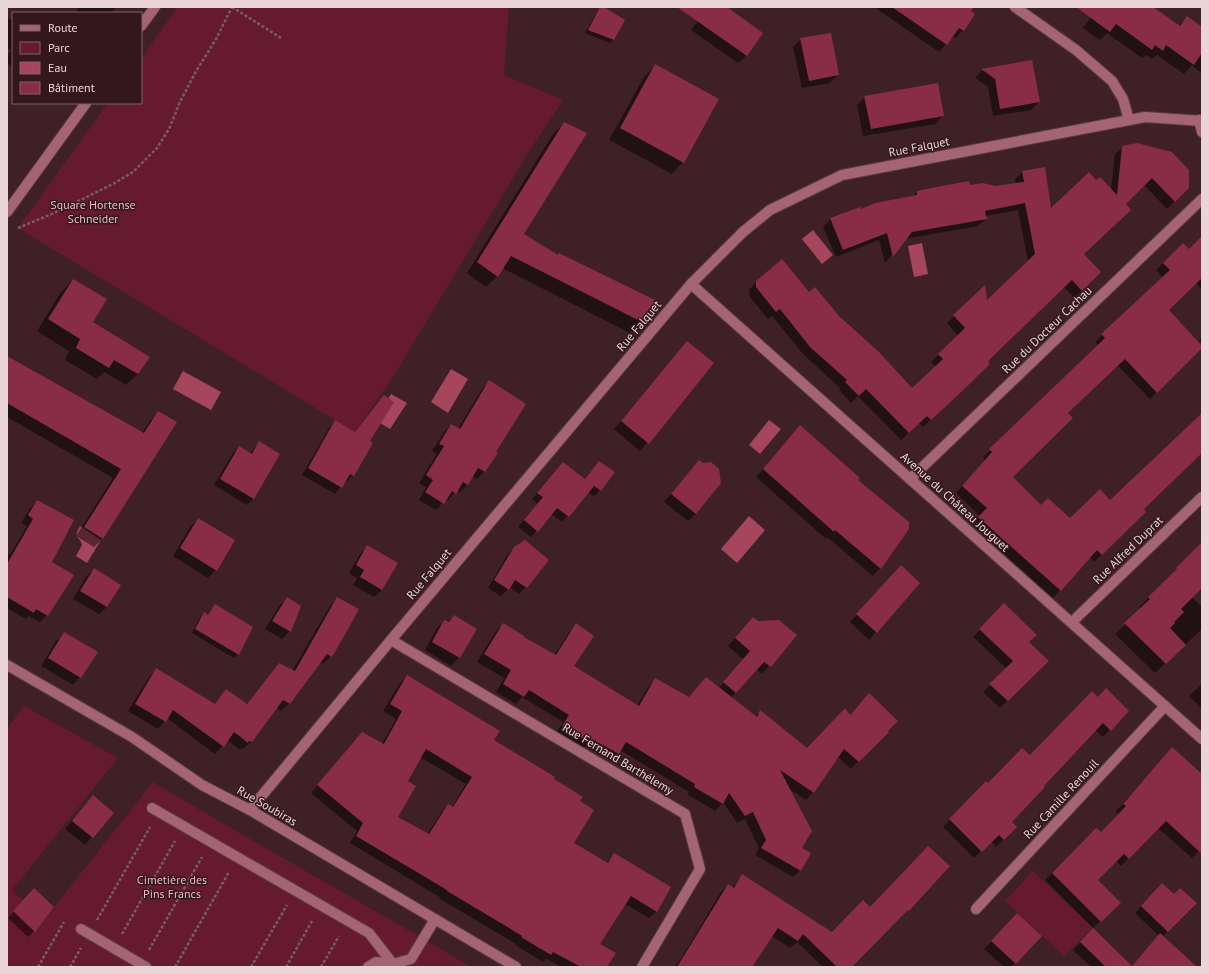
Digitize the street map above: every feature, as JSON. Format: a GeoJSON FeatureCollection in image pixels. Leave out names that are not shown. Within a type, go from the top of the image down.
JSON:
{"type":"FeatureCollection","features":[{"type":"Feature","properties":{"kind":"street"},"geometry":{"type":"LineString","coordinates":[[142,25],[155,7]]}},
{"type":"Feature","properties":{"kind":"street"},"geometry":{"type":"LineString","coordinates":[[1015,7],[1076,50],[1112,81],[1123,99],[1129,120]]}},
{"type":"Feature","properties":{"kind":"street"},"geometry":{"type":"LineString","coordinates":[[7,212],[10,201],[85,104]]}},
{"type":"Feature","properties":{"kind":"street","name":"Rue Falquet"},"geometry":{"type":"LineString","coordinates":[[250,810],[691,284],[743,232],[770,210],[842,175],[1145,117],[1201,120]]}},
{"type":"Feature","properties":{"kind":"street"},"geometry":{"type":"LineString","coordinates":[[1201,120],[1202,132]]}},
{"type":"Feature","properties":{"kind":"street","name":"Rue du Docteur Cachau"},"geometry":{"type":"LineString","coordinates":[[910,479],[1202,199]]}},
{"type":"Feature","properties":{"kind":"street","name":"Avenue du Château Jouguet"},"geometry":{"type":"LineString","coordinates":[[691,284],[1202,739]]}},
{"type":"Feature","properties":{"kind":"street","name":"Rue Alfred Duprat"},"geometry":{"type":"LineString","coordinates":[[1072,622],[1202,497]]}},
{"type":"Feature","properties":{"kind":"street","name":"Rue Fernand Barthélemy"},"geometry":{"type":"LineString","coordinates":[[391,640],[685,814],[700,869],[642,967]]}},
{"type":"Feature","properties":{"kind":"street","name":"Rue Soubiras"},"geometry":{"type":"LineString","coordinates":[[7,665],[132,737],[202,785],[250,810],[516,967]]}},
{"type":"Feature","properties":{"kind":"street","name":"Rue Camille Renouil"},"geometry":{"type":"LineString","coordinates":[[976,909],[1165,706]]}},
{"type":"Feature","properties":{"kind":"street"},"geometry":{"type":"LineString","coordinates":[[156,810],[369,933],[397,966]]}},
{"type":"Feature","properties":{"kind":"street"},"geometry":{"type":"LineString","coordinates":[[368,967],[376,962],[397,966],[411,959],[435,919]]}},
{"type":"Feature","properties":{"kind":"street"},"geometry":{"type":"LineString","coordinates":[[85,932],[144,966]]}},
{"type":"Feature","properties":{"kind":"path"},"geometry":{"type":"LineString","coordinates":[[18,228],[54,213],[133,172],[157,148],[168,129],[195,73],[216,39],[232,7],[281,38]]}},
{"type":"Feature","properties":{"kind":"path"},"geometry":{"type":"LineString","coordinates":[[70,967],[85,932],[156,810]]}},
{"type":"Feature","properties":{"kind":"path"},"geometry":{"type":"LineString","coordinates":[[113,948],[184,826]]}},
{"type":"Feature","properties":{"kind":"path"},"geometry":{"type":"LineString","coordinates":[[144,966],[211,842]]}},
{"type":"Feature","properties":{"kind":"path"},"geometry":{"type":"LineString","coordinates":[[174,967],[238,857]]}},
{"type":"Feature","properties":{"kind":"path"},"geometry":{"type":"LineString","coordinates":[[251,967],[295,891]]}},
{"type":"Feature","properties":{"kind":"path"},"geometry":{"type":"LineString","coordinates":[[286,967],[321,905]]}},
{"type":"Feature","properties":{"kind":"path"},"geometry":{"type":"LineString","coordinates":[[38,967],[65,920],[85,932]]}},
{"type":"Feature","properties":{"kind":"path"},"geometry":{"type":"LineString","coordinates":[[321,967],[348,921]]}},
{"type":"Feature","properties":{"kind":"green space","name":"Square Hortense Schneider"},"geometry":{"type":"Polygon","coordinates":[[[178,7],[509,7],[504,75],[563,100],[528,153],[393,377],[355,432],[18,228],[107,104],[142,104],[142,57],[178,7]]]}},
{"type":"Feature","properties":{"kind":"green space","name":"Cimetière des Pins Francs"},"geometry":{"type":"Polygon","coordinates":[[[24,706],[118,758],[12,890],[44,920],[153,782],[471,967],[7,967],[7,729],[24,706]]]}},
{"type":"Feature","properties":{"kind":"green space"},"geometry":{"type":"Polygon","coordinates":[[[1033,871],[1093,928],[1064,956],[1005,901],[1033,871]]]}},
{"type":"Feature","properties":{"kind":"water"},"geometry":{"type":"Polygon","coordinates":[[[813,230],[833,255],[822,264],[802,239],[813,230]]]}},
{"type":"Feature","properties":{"kind":"water"},"geometry":{"type":"Polygon","coordinates":[[[922,243],[928,274],[914,277],[908,246],[922,243]]]}},
{"type":"Feature","properties":{"kind":"water"},"geometry":{"type":"Polygon","coordinates":[[[451,369],[468,379],[448,413],[431,402],[451,369]]]}},
{"type":"Feature","properties":{"kind":"water"},"geometry":{"type":"Polygon","coordinates":[[[183,371],[221,392],[211,410],[173,389],[183,371]]]}},
{"type":"Feature","properties":{"kind":"water"},"geometry":{"type":"Polygon","coordinates":[[[391,394],[407,403],[390,429],[375,420],[391,394]]]}},
{"type":"Feature","properties":{"kind":"water"},"geometry":{"type":"Polygon","coordinates":[[[769,420],[781,429],[760,454],[749,445],[769,420]]]}},
{"type":"Feature","properties":{"kind":"water"},"geometry":{"type":"Polygon","coordinates":[[[749,516],[765,530],[737,563],[721,549],[749,516]]]}},
{"type":"Feature","properties":{"kind":"water"},"geometry":{"type":"Polygon","coordinates":[[[80,526],[101,540],[87,563],[76,556],[82,545],[77,536],[80,526]]]}},
{"type":"Feature","properties":{"kind":"building"},"geometry":{"type":"Polygon","coordinates":[[[600,7],[604,7],[625,20],[614,40],[588,30],[600,7]]]}},
{"type":"Feature","properties":{"kind":"building"},"geometry":{"type":"Polygon","coordinates":[[[677,7],[727,7],[763,33],[747,56],[677,7]]]}},
{"type":"Feature","properties":{"kind":"building"},"geometry":{"type":"Polygon","coordinates":[[[892,7],[974,7],[971,11],[975,14],[964,31],[959,28],[947,45],[892,7]]]}},
{"type":"Feature","properties":{"kind":"building"},"geometry":{"type":"Polygon","coordinates":[[[1076,7],[1153,7],[1180,26],[1187,16],[1202,27],[1202,53],[1194,65],[1166,45],[1163,51],[1155,45],[1152,50],[1116,24],[1110,32],[1076,7]]]}},
{"type":"Feature","properties":{"kind":"building"},"geometry":{"type":"Polygon","coordinates":[[[831,33],[839,75],[809,81],[800,38],[831,33]]]}},
{"type":"Feature","properties":{"kind":"building"},"geometry":{"type":"Polygon","coordinates":[[[1032,60],[1040,102],[1000,109],[995,79],[981,69],[1032,60]]]}},
{"type":"Feature","properties":{"kind":"building"},"geometry":{"type":"Polygon","coordinates":[[[655,64],[719,99],[684,163],[620,128],[655,64]]]}},
{"type":"Feature","properties":{"kind":"building"},"geometry":{"type":"Polygon","coordinates":[[[938,83],[944,116],[871,129],[864,96],[938,83]]]}},
{"type":"Feature","properties":{"kind":"building"},"geometry":{"type":"Polygon","coordinates":[[[564,122],[587,133],[524,234],[558,255],[559,253],[657,301],[642,322],[511,256],[498,277],[477,262],[564,122]]]}},
{"type":"Feature","properties":{"kind":"building"},"geometry":{"type":"Polygon","coordinates":[[[1137,143],[1172,152],[1189,170],[1189,188],[1175,202],[1152,178],[1126,204],[1131,210],[1084,254],[1101,272],[1082,291],[1072,280],[988,361],[990,364],[957,396],[931,420],[927,416],[909,433],[866,389],[859,396],[845,382],[847,380],[810,347],[780,309],[776,312],[756,287],[756,281],[782,259],[809,292],[815,287],[839,316],[879,352],[912,388],[943,359],[938,354],[965,328],[953,315],[985,285],[987,300],[1035,254],[1025,203],[985,211],[987,219],[912,232],[893,257],[887,233],[843,250],[830,218],[860,207],[861,209],[875,203],[917,195],[917,191],[931,188],[969,181],[970,185],[983,183],[995,186],[1024,182],[1022,171],[1045,167],[1051,208],[1089,172],[1096,180],[1100,177],[1117,195],[1122,146],[1137,143]]]}},
{"type":"Feature","properties":{"kind":"building"},"geometry":{"type":"Polygon","coordinates":[[[1202,236],[1202,278],[1169,310],[1202,346],[1202,348],[1157,393],[1125,359],[1068,413],[1073,418],[1013,477],[1041,505],[1048,498],[1070,518],[1100,489],[1110,500],[1202,413],[1202,453],[1144,509],[1146,512],[1102,555],[1097,550],[1061,591],[978,517],[987,508],[962,486],[992,452],[989,449],[1105,338],[1101,334],[1170,270],[1163,263],[1183,243],[1189,249],[1202,236]]]}},
{"type":"Feature","properties":{"kind":"building"},"geometry":{"type":"Polygon","coordinates":[[[73,279],[107,299],[93,322],[150,357],[138,374],[114,360],[109,368],[76,348],[80,339],[48,319],[73,279]]]}},
{"type":"Feature","properties":{"kind":"building"},"geometry":{"type":"Polygon","coordinates":[[[687,341],[714,363],[649,444],[621,421],[687,341]]]}},
{"type":"Feature","properties":{"kind":"building"},"geometry":{"type":"Polygon","coordinates":[[[7,356],[144,433],[158,411],[177,422],[103,539],[84,527],[121,469],[7,403],[7,356]]]}},
{"type":"Feature","properties":{"kind":"building"},"geometry":{"type":"Polygon","coordinates":[[[489,380],[526,404],[496,452],[498,453],[485,472],[478,468],[468,485],[463,482],[456,494],[452,491],[444,504],[425,492],[433,480],[426,475],[444,446],[439,444],[451,424],[460,429],[489,380]]]}},
{"type":"Feature","properties":{"kind":"building"},"geometry":{"type":"Polygon","coordinates":[[[384,395],[394,402],[370,441],[373,443],[354,476],[350,474],[342,488],[308,468],[335,420],[355,432],[384,395]]]}},
{"type":"Feature","properties":{"kind":"building"},"geometry":{"type":"Polygon","coordinates":[[[800,425],[860,478],[858,480],[909,522],[909,529],[881,569],[835,530],[834,532],[763,469],[800,425]]]}},
{"type":"Feature","properties":{"kind":"building"},"geometry":{"type":"Polygon","coordinates":[[[259,441],[280,454],[254,499],[220,479],[239,446],[252,454],[259,441]]]}},
{"type":"Feature","properties":{"kind":"building"},"geometry":{"type":"Polygon","coordinates":[[[699,460],[703,463],[711,462],[719,469],[721,483],[696,514],[671,494],[699,460]]]}},
{"type":"Feature","properties":{"kind":"building"},"geometry":{"type":"Polygon","coordinates":[[[599,461],[615,472],[601,491],[589,482],[594,486],[569,517],[557,508],[538,532],[524,520],[543,497],[537,493],[563,462],[585,479],[599,461]]]}},
{"type":"Feature","properties":{"kind":"building"},"geometry":{"type":"Polygon","coordinates":[[[37,500],[74,520],[52,562],[74,575],[48,616],[36,609],[34,613],[7,597],[7,564],[33,519],[28,515],[37,500]]]}},
{"type":"Feature","properties":{"kind":"building"},"geometry":{"type":"Polygon","coordinates":[[[198,518],[235,540],[217,571],[180,548],[198,518]]]}},
{"type":"Feature","properties":{"kind":"building"},"geometry":{"type":"Polygon","coordinates":[[[525,540],[549,560],[527,588],[515,580],[509,590],[494,580],[514,547],[525,540]]]}},
{"type":"Feature","properties":{"kind":"building"},"geometry":{"type":"Polygon","coordinates":[[[1202,542],[1202,588],[1181,609],[1184,612],[1170,628],[1186,645],[1166,664],[1124,623],[1150,599],[1148,597],[1202,542]]]}},
{"type":"Feature","properties":{"kind":"building"},"geometry":{"type":"Polygon","coordinates":[[[367,545],[398,563],[382,590],[360,577],[364,570],[356,565],[367,545]]]}},
{"type":"Feature","properties":{"kind":"building"},"geometry":{"type":"Polygon","coordinates":[[[901,565],[920,583],[877,633],[856,614],[901,565]]]}},
{"type":"Feature","properties":{"kind":"building"},"geometry":{"type":"Polygon","coordinates":[[[94,568],[121,585],[107,607],[80,591],[94,568]]]}},
{"type":"Feature","properties":{"kind":"building"},"geometry":{"type":"Polygon","coordinates":[[[287,597],[301,606],[291,632],[272,621],[287,597]]]}},
{"type":"Feature","properties":{"kind":"building"},"geometry":{"type":"Polygon","coordinates":[[[337,597],[359,609],[332,657],[327,654],[290,704],[283,700],[252,742],[249,741],[248,743],[234,732],[224,747],[173,710],[166,722],[135,704],[156,668],[215,704],[226,689],[247,704],[279,663],[295,671],[337,597]]]}},
{"type":"Feature","properties":{"kind":"building"},"geometry":{"type":"Polygon","coordinates":[[[1004,603],[1037,635],[1029,642],[1049,661],[1008,701],[989,684],[1013,661],[979,629],[1004,603]]]}},
{"type":"Feature","properties":{"kind":"building"},"geometry":{"type":"Polygon","coordinates":[[[215,604],[253,627],[239,655],[195,629],[204,612],[208,615],[215,604]]]}},
{"type":"Feature","properties":{"kind":"building"},"geometry":{"type":"Polygon","coordinates":[[[454,615],[477,629],[460,658],[432,642],[444,620],[449,622],[454,615]]]}},
{"type":"Feature","properties":{"kind":"building"},"geometry":{"type":"Polygon","coordinates":[[[753,617],[758,621],[779,620],[797,635],[771,667],[764,662],[736,693],[723,682],[750,651],[735,638],[753,617]]]}},
{"type":"Feature","properties":{"kind":"building"},"geometry":{"type":"Polygon","coordinates":[[[503,623],[556,655],[576,623],[594,636],[574,666],[639,706],[655,678],[689,697],[706,677],[757,717],[760,710],[807,748],[845,708],[850,715],[869,693],[898,721],[859,762],[844,749],[814,793],[780,770],[812,831],[802,848],[811,853],[801,871],[761,848],[766,840],[753,812],[745,816],[729,793],[723,804],[694,787],[695,784],[626,742],[619,754],[592,739],[590,742],[562,726],[569,715],[529,690],[524,697],[503,684],[511,670],[484,654],[503,623]]]}},
{"type":"Feature","properties":{"kind":"building"},"geometry":{"type":"Polygon","coordinates":[[[64,632],[98,652],[81,678],[48,658],[64,632]]]}},
{"type":"Feature","properties":{"kind":"building"},"geometry":{"type":"Polygon","coordinates":[[[407,675],[500,731],[494,740],[555,777],[554,779],[583,797],[580,801],[594,810],[574,843],[608,863],[614,853],[671,887],[657,912],[631,896],[600,944],[616,953],[607,967],[581,967],[553,952],[551,955],[447,890],[356,836],[363,823],[317,785],[362,732],[384,744],[402,711],[390,704],[407,675]],[[426,749],[408,781],[416,786],[398,817],[429,834],[448,804],[453,807],[472,777],[426,749]]]}},
{"type":"Feature","properties":{"kind":"building"},"geometry":{"type":"Polygon","coordinates":[[[1106,688],[1129,711],[1111,731],[1103,723],[1012,822],[1017,827],[1004,840],[999,835],[982,852],[949,819],[986,781],[988,783],[1022,748],[1030,755],[1092,691],[1098,697],[1106,688]]]}},
{"type":"Feature","properties":{"kind":"building"},"geometry":{"type":"Polygon","coordinates":[[[1172,747],[1202,774],[1202,854],[1166,821],[1129,859],[1124,854],[1098,880],[1121,903],[1101,922],[1052,873],[1096,828],[1101,832],[1126,806],[1123,804],[1172,747]]]}},
{"type":"Feature","properties":{"kind":"building"},"geometry":{"type":"Polygon","coordinates":[[[93,795],[114,813],[93,838],[72,821],[93,795]]]}},
{"type":"Feature","properties":{"kind":"building"},"geometry":{"type":"Polygon","coordinates":[[[928,846],[950,866],[909,911],[908,910],[852,967],[837,967],[803,934],[798,941],[778,928],[752,967],[677,967],[728,884],[734,888],[742,874],[832,932],[863,900],[870,907],[928,846]]]}},
{"type":"Feature","properties":{"kind":"building"},"geometry":{"type":"Polygon","coordinates":[[[1162,883],[1174,894],[1180,888],[1197,903],[1168,932],[1141,906],[1162,883]]]}},
{"type":"Feature","properties":{"kind":"building"},"geometry":{"type":"Polygon","coordinates":[[[34,888],[54,907],[35,932],[13,911],[34,888]]]}},
{"type":"Feature","properties":{"kind":"building"},"geometry":{"type":"Polygon","coordinates":[[[1017,913],[1042,936],[1016,964],[991,941],[1017,913]]]}},
{"type":"Feature","properties":{"kind":"building"},"geometry":{"type":"Polygon","coordinates":[[[1093,928],[1132,966],[1160,933],[1197,967],[1106,967],[1080,942],[1093,928]]]}}]}
